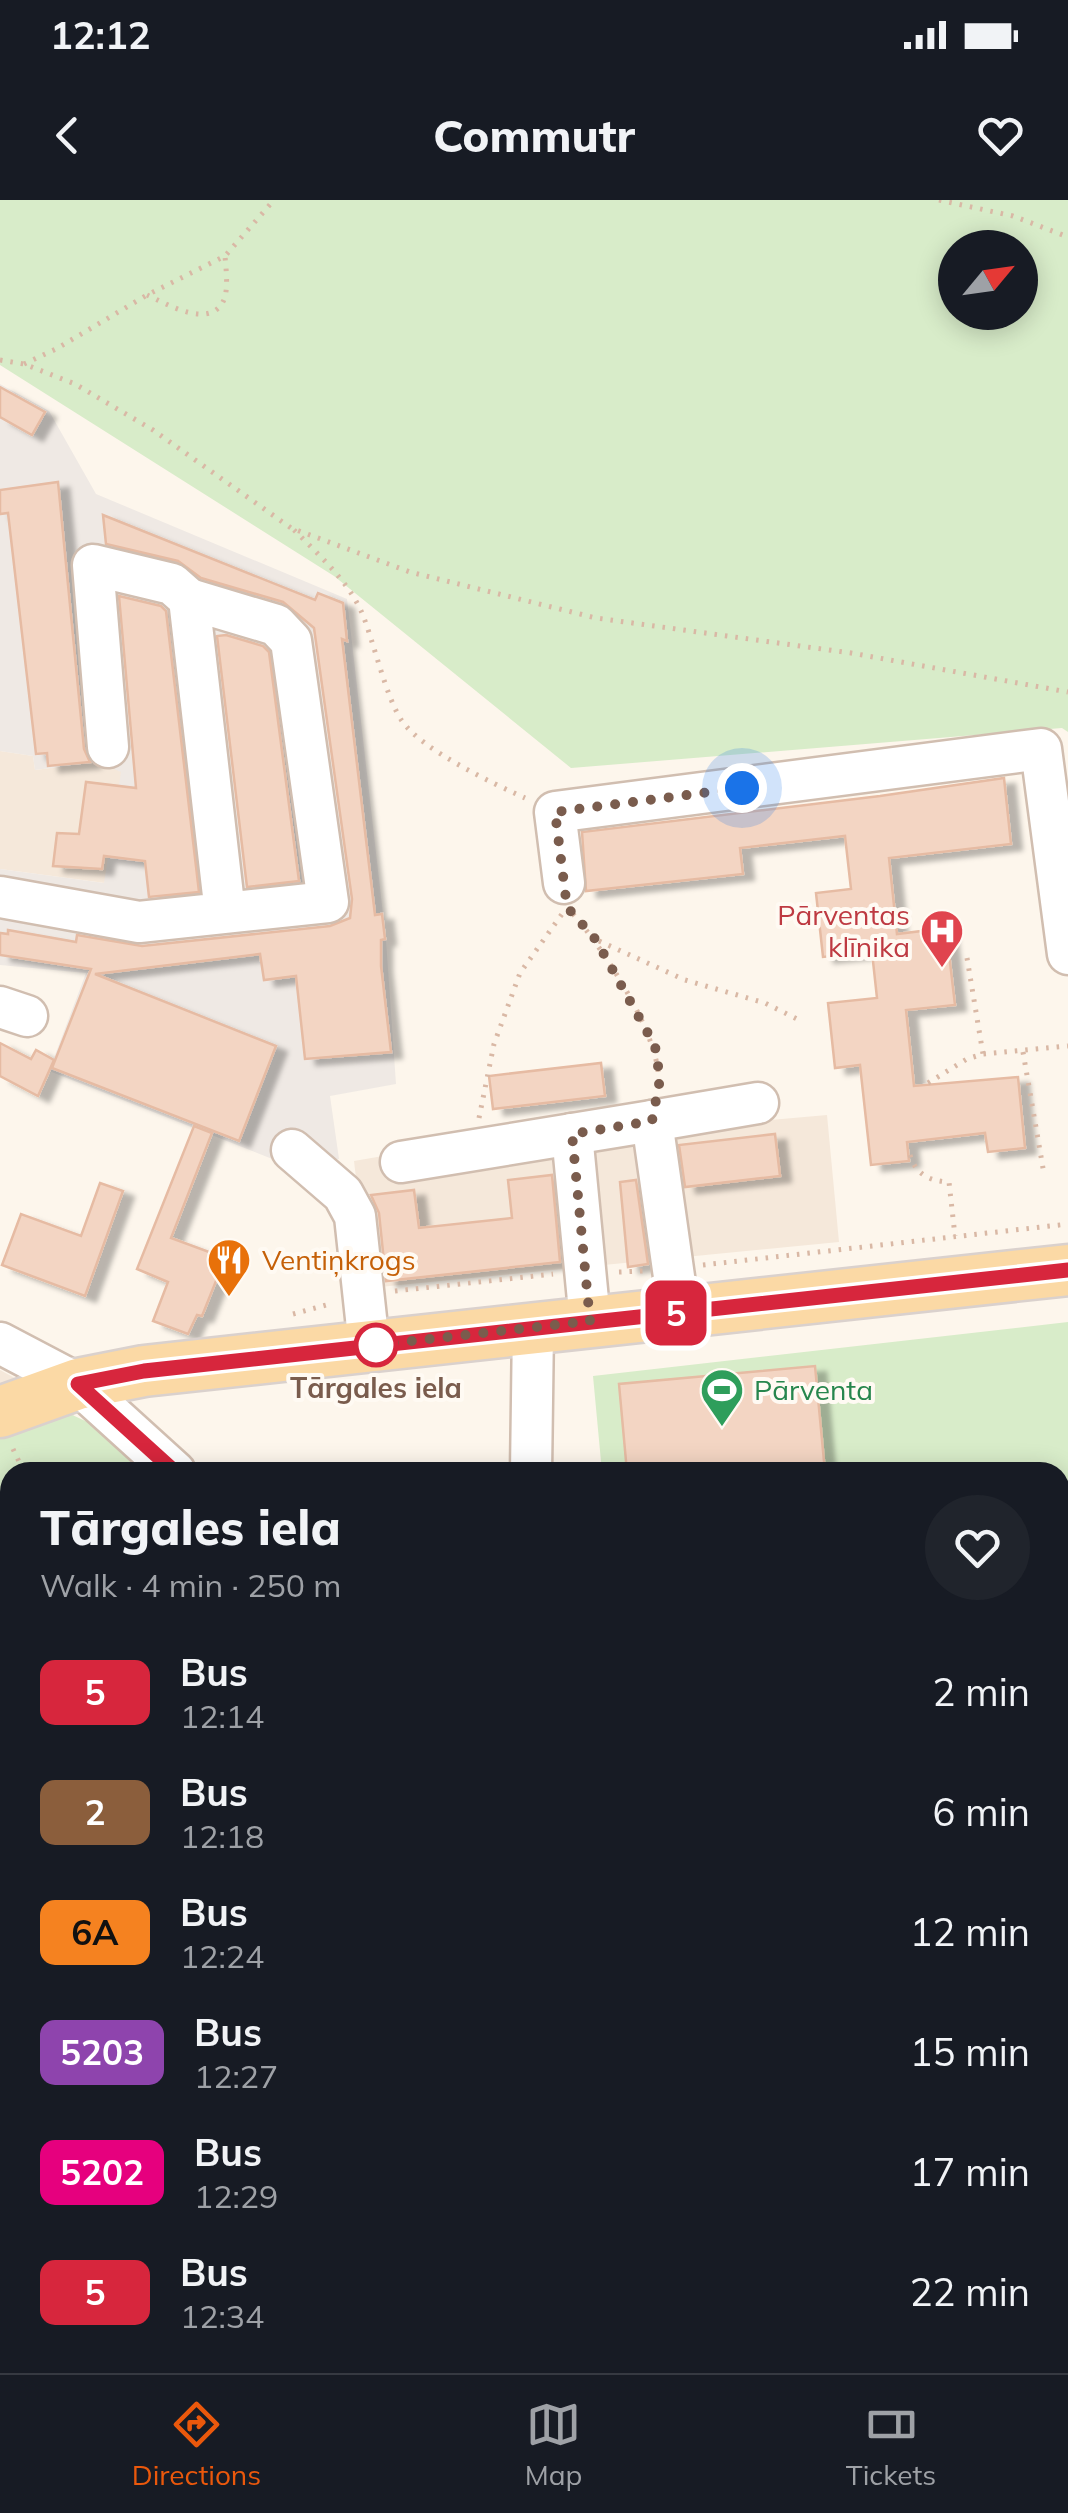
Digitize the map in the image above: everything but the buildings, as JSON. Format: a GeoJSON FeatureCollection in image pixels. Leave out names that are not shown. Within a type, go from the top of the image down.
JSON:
{"type":"FeatureCollection","features":[{"type":"Feature","properties":{"kind":"main road"},"geometry":{"type":"LineString","coordinates":[[0,1412],[78,1384],[192,1366],[590,1321],[676,1290],[1068,1270]]}},
{"type":"Feature","properties":{"kind":"street"},"geometry":{"type":"LineString","coordinates":[[0,897],[138,922],[328,902],[291,641],[276,625],[188,599],[172,584],[93,565],[108,747]]}},
{"type":"Feature","properties":{"kind":"street"},"geometry":{"type":"LineString","coordinates":[[188,599],[225,913]]}},
{"type":"Feature","properties":{"kind":"street"},"geometry":{"type":"LineString","coordinates":[[564,883],[555,812],[1041,748],[1068,954]]}},
{"type":"Feature","properties":{"kind":"street"},"geometry":{"type":"LineString","coordinates":[[401,1162],[758,1103]]}},
{"type":"Feature","properties":{"kind":"street"},"geometry":{"type":"LineString","coordinates":[[652,1121],[676,1290]]}},
{"type":"Feature","properties":{"kind":"street"},"geometry":{"type":"LineString","coordinates":[[572,1134],[590,1321]]}},
{"type":"Feature","properties":{"kind":"street"},"geometry":{"type":"LineString","coordinates":[[292,1150],[344,1194],[355,1216],[369,1346]]}},
{"type":"Feature","properties":{"kind":"street"},"geometry":{"type":"LineString","coordinates":[[531,1462],[534,1327]]}},
{"type":"Feature","properties":{"kind":"street"},"geometry":{"type":"LineString","coordinates":[[0,1343],[78,1384],[164,1462]]}},
{"type":"Feature","properties":{"kind":"path"},"geometry":{"type":"LineString","coordinates":[[24,364],[226,256],[274,200]]}},
{"type":"Feature","properties":{"kind":"path"},"geometry":{"type":"LineString","coordinates":[[939,200],[1013,216],[1068,237]]}},
{"type":"Feature","properties":{"kind":"path"},"geometry":{"type":"LineString","coordinates":[[146,296],[187,313],[214,310],[226,294],[226,256]]}},
{"type":"Feature","properties":{"kind":"path"},"geometry":{"type":"LineString","coordinates":[[0,360],[24,364],[75,384],[152,430],[292,528],[334,571],[360,609],[400,720],[416,736],[485,780],[555,812]]}},
{"type":"Feature","properties":{"kind":"path"},"geometry":{"type":"LineString","coordinates":[[292,528],[410,572],[596,618],[851,653],[1068,692]]}},
{"type":"Feature","properties":{"kind":"path"},"geometry":{"type":"LineString","coordinates":[[476,1149],[494,1044],[520,973],[567,907],[596,940],[655,1046],[660,1079],[652,1121]]}},
{"type":"Feature","properties":{"kind":"path"},"geometry":{"type":"LineString","coordinates":[[596,940],[686,980],[765,1003],[803,1022]]}},
{"type":"Feature","properties":{"kind":"path"},"geometry":{"type":"LineString","coordinates":[[967,958],[983,1054]]}},
{"type":"Feature","properties":{"kind":"path"},"geometry":{"type":"LineString","coordinates":[[928,1083],[967,1059],[983,1054],[1068,1046]]}},
{"type":"Feature","properties":{"kind":"path"},"geometry":{"type":"LineString","coordinates":[[1023,1052],[1044,1174]]}},
{"type":"Feature","properties":{"kind":"path"},"geometry":{"type":"LineString","coordinates":[[910,1156],[920,1173],[932,1182],[949,1182],[955,1236]]}},
{"type":"Feature","properties":{"kind":"path"},"geometry":{"type":"LineString","coordinates":[[276,1318],[363,1295],[585,1270],[626,1273],[676,1290],[955,1236],[1068,1224]]}},
{"type":"Feature","properties":{"kind":"shaded area"},"geometry":{"type":"Polygon","coordinates":[[[0,384],[49,411],[96,494],[347,599],[386,940],[396,1084],[330,1096],[339,1159],[290,1166],[49,1071],[86,973],[0,965],[0,869],[104,883],[121,772],[97,762],[35,770],[33,756],[0,751],[0,384]]]}},
{"type":"Feature","properties":{"kind":"shaded area"},"geometry":{"type":"Polygon","coordinates":[[[0,751],[33,756],[35,770],[98,762],[122,771],[105,883],[0,869],[0,751]]]}},
{"type":"Feature","properties":{"kind":"shaded area"},"geometry":{"type":"Polygon","coordinates":[[[827,1115],[839,1242],[369,1288],[354,1161],[412,1151],[827,1115]]]}},
{"type":"Feature","properties":{"kind":"shaded area"},"geometry":{"type":"Polygon","coordinates":[[[0,1370],[59,1402],[125,1462],[0,1462],[0,1370]]]}},
{"type":"Feature","properties":{"kind":"green space"},"geometry":{"type":"Polygon","coordinates":[[[0,200],[1068,200],[1068,732],[1062,728],[571,768],[334,576],[0,365],[0,200]]]}},
{"type":"Feature","properties":{"kind":"green space"},"geometry":{"type":"Polygon","coordinates":[[[1068,1322],[1068,1462],[601,1462],[593,1376],[1068,1322]]]}},
{"type":"Feature","properties":{"kind":"green space"},"geometry":{"type":"Polygon","coordinates":[[[68,1413],[94,1425],[137,1462],[0,1462],[0,1431],[68,1413]]]}},
{"type":"Feature","properties":{"kind":"bus line","name":"5"},"geometry":{"type":"LineString","coordinates":[[165,1462],[78,1384],[144,1371],[1068,1270]]}},
{"type":"Feature","properties":{"kind":"place","name":"Pārventas klīnika"},"geometry":{"type":"Point","coordinates":[942,969]}},
{"type":"Feature","properties":{"kind":"place","name":"Ventiņkrogs"},"geometry":{"type":"Point","coordinates":[229,1298]}},
{"type":"Feature","properties":{"kind":"place","name":"Tārgales iela"},"geometry":{"type":"Point","coordinates":[376,1345]}},
{"type":"Feature","properties":{"kind":"place","name":"Pārventa"},"geometry":{"type":"Point","coordinates":[722,1428]}},
{"type":"Feature","properties":{"kind":"route"},"geometry":{"type":"LineString","coordinates":[[376,1345],[590,1321],[572,1134],[652,1121],[660,1079],[655,1046],[596,940],[567,907],[555,812],[742,788]]}}]}
